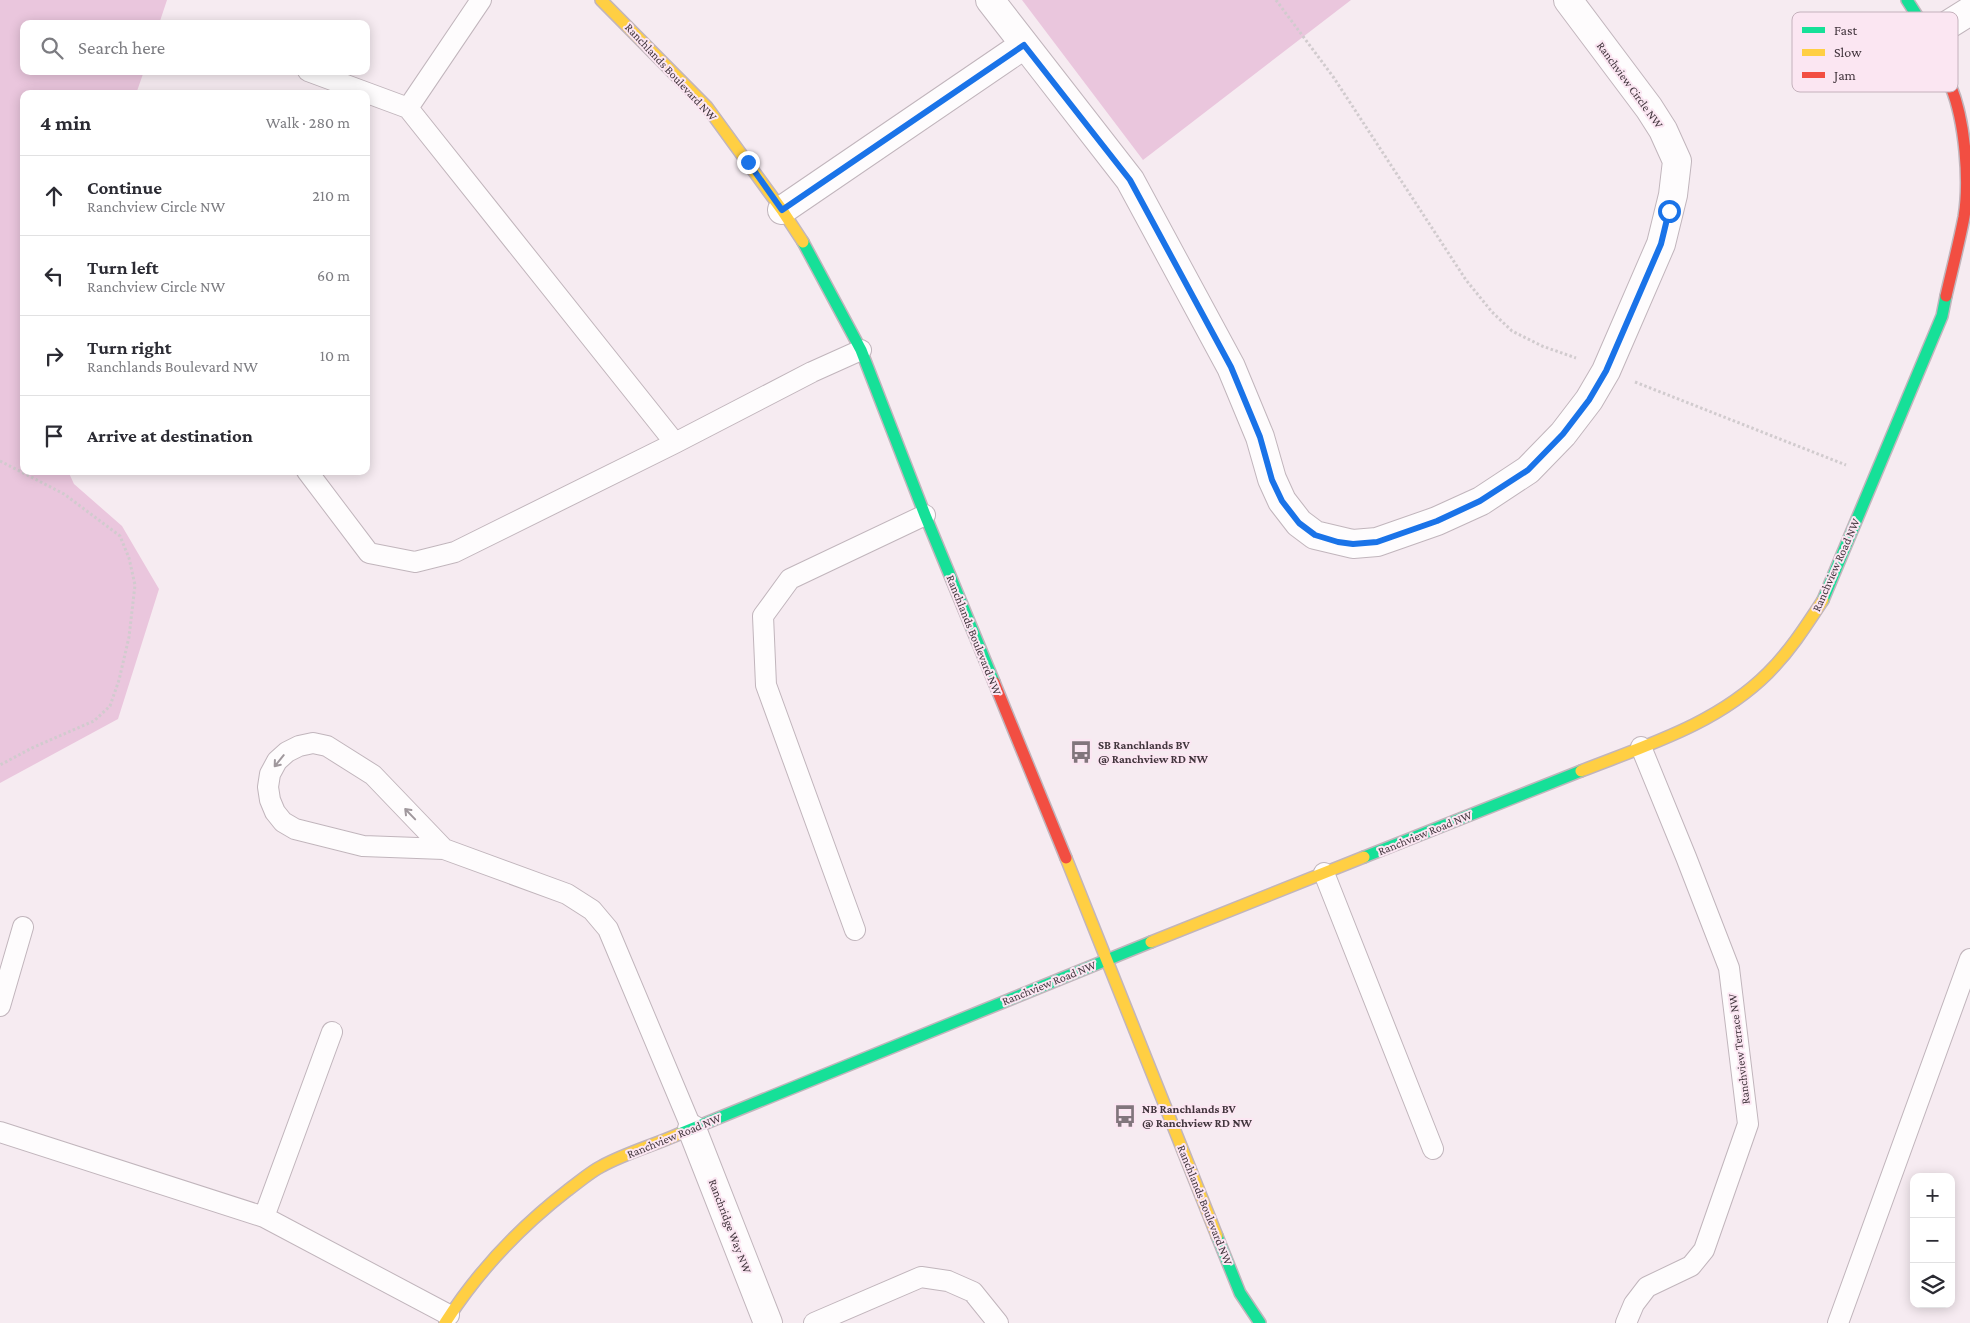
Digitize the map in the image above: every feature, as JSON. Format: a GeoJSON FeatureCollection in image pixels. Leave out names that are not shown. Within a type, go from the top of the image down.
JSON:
{"type":"FeatureCollection","features":[{"type":"Feature","properties":{"kind":"street","name":"Ranchlands Boulevard NW"},"geometry":{"type":"LineString","coordinates":[[601,0],[707,107],[782,210],[810,254],[860,350],[925,515],[1108,959],[1240,1293],[1260,1323]]}},
{"type":"Feature","properties":{"kind":"street","name":"Ranchview Circle NW"},"geometry":{"type":"LineString","coordinates":[[990,0],[1130,180],[1231,367],[1260,437],[1272,480],[1282,501],[1299,523],[1315,535],[1353,544],[1377,542],[1437,521],[1480,501],[1528,470],[1558,440],[1589,400],[1606,371],[1661,244],[1673,195],[1677,161],[1663,130],[1649,108],[1568,0]]}},
{"type":"Feature","properties":{"kind":"street","name":"Ranchview Road NW"},"geometry":{"type":"LineString","coordinates":[[1907,0],[1915,12]]}},
{"type":"Feature","properties":{"kind":"street"},"geometry":{"type":"LineString","coordinates":[[1958,18],[1970,11]]}},
{"type":"Feature","properties":{"kind":"street"},"geometry":{"type":"LineString","coordinates":[[782,210],[1024,45]]}},
{"type":"Feature","properties":{"kind":"street","name":"Ranchview Road NW"},"geometry":{"type":"LineString","coordinates":[[447,1319],[474,1280],[533,1217],[566,1190],[602,1166],[832,1070],[1108,959],[1641,747],[1674,736],[1705,721],[1761,681],[1806,628],[1824,598],[1942,316],[1964,215],[1966,157],[1957,101],[1953,92]]}},
{"type":"Feature","properties":{"kind":"street","name":"Ranchridge Way NW"},"geometry":{"type":"LineString","coordinates":[[692,1130],[768,1323]]}},
{"type":"Feature","properties":{"kind":"lane"},"geometry":{"type":"LineString","coordinates":[[408,108],[481,0]]}},
{"type":"Feature","properties":{"kind":"lane"},"geometry":{"type":"LineString","coordinates":[[319,75],[359,90]]}},
{"type":"Feature","properties":{"kind":"lane"},"geometry":{"type":"LineString","coordinates":[[370,94],[408,108],[675,442]]}},
{"type":"Feature","properties":{"kind":"lane"},"geometry":{"type":"LineString","coordinates":[[310,475],[369,553],[415,562],[455,552],[812,372],[860,350]]}},
{"type":"Feature","properties":{"kind":"lane"},"geometry":{"type":"LineString","coordinates":[[855,930],[766,685],[763,616],[790,579],[925,515]]}},
{"type":"Feature","properties":{"kind":"lane"},"geometry":{"type":"LineString","coordinates":[[444,849],[373,775],[327,746],[313,744],[299,746],[287,752],[277,762],[270,774],[268,787],[270,800],[275,812],[295,830],[363,846],[444,849],[567,894],[592,910],[608,929],[692,1130]]}},
{"type":"Feature","properties":{"kind":"lane","name":"Ranchview Terrace NW"},"geometry":{"type":"LineString","coordinates":[[1626,1323],[1634,1304],[1647,1287],[1691,1266],[1704,1250],[1748,1124],[1729,968],[1641,747]]}},
{"type":"Feature","properties":{"kind":"lane"},"geometry":{"type":"LineString","coordinates":[[1324,873],[1433,1149]]}},
{"type":"Feature","properties":{"kind":"lane"},"geometry":{"type":"LineString","coordinates":[[0,1006],[23,928]]}},
{"type":"Feature","properties":{"kind":"lane"},"geometry":{"type":"LineString","coordinates":[[1838,1323],[1970,959]]}},
{"type":"Feature","properties":{"kind":"lane"},"geometry":{"type":"LineString","coordinates":[[264,1217],[332,1032]]}},
{"type":"Feature","properties":{"kind":"lane"},"geometry":{"type":"LineString","coordinates":[[0,1132],[264,1217],[447,1319]]}},
{"type":"Feature","properties":{"kind":"lane"},"geometry":{"type":"LineString","coordinates":[[814,1323],[921,1277],[948,1281],[973,1292],[998,1323]]}},
{"type":"Feature","properties":{"kind":"path"},"geometry":{"type":"LineString","coordinates":[[1276,0],[1334,78],[1466,280],[1492,312],[1512,331],[1542,346],[1875,476]]}},
{"type":"Feature","properties":{"kind":"path"},"geometry":{"type":"LineString","coordinates":[[0,461],[20,471]]}},
{"type":"Feature","properties":{"kind":"path"},"geometry":{"type":"LineString","coordinates":[[0,764],[94,721],[110,706],[119,680],[128,637],[135,585],[129,558],[120,536],[64,494],[27,475]]}},
{"type":"Feature","properties":{"kind":"shaded area"},"geometry":{"type":"Polygon","coordinates":[[[0,0],[167,0],[160,20],[20,20],[20,75],[143,75],[137,90],[20,90],[20,475],[70,475],[74,484],[122,526],[159,589],[118,719],[0,783],[0,0]]]}},
{"type":"Feature","properties":{"kind":"shaded area"},"geometry":{"type":"Polygon","coordinates":[[[1022,0],[1351,0],[1143,160],[1022,0]]]}},
{"type":"Feature","properties":{"kind":"traffic: fast"},"geometry":{"type":"LineString","coordinates":[[1907,0],[1915,12]]}},
{"type":"Feature","properties":{"kind":"traffic: fast"},"geometry":{"type":"LineString","coordinates":[[803,242],[861,350],[925,515],[994,682]]}},
{"type":"Feature","properties":{"kind":"traffic: fast"},"geometry":{"type":"LineString","coordinates":[[1823,600],[1942,316],[1946,296]]}},
{"type":"Feature","properties":{"kind":"traffic: fast"},"geometry":{"type":"LineString","coordinates":[[1364,857],[1581,771]]}},
{"type":"Feature","properties":{"kind":"traffic: fast"},"geometry":{"type":"LineString","coordinates":[[679,1134],[1151,942]]}},
{"type":"Feature","properties":{"kind":"traffic: fast"},"geometry":{"type":"LineString","coordinates":[[1217,1236],[1240,1293],[1260,1323]]}},
{"type":"Feature","properties":{"kind":"traffic: slow"},"geometry":{"type":"LineString","coordinates":[[601,0],[707,107],[803,242]]}},
{"type":"Feature","properties":{"kind":"traffic: slow"},"geometry":{"type":"LineString","coordinates":[[1581,771],[1656,742],[1704,720],[1727,706],[1748,691],[1776,665],[1823,600]]}},
{"type":"Feature","properties":{"kind":"traffic: slow"},"geometry":{"type":"LineString","coordinates":[[1151,942],[1364,857]]}},
{"type":"Feature","properties":{"kind":"traffic: slow"},"geometry":{"type":"LineString","coordinates":[[1066,858],[1217,1236]]}},
{"type":"Feature","properties":{"kind":"traffic: slow"},"geometry":{"type":"LineString","coordinates":[[445,1323],[471,1286],[500,1251],[550,1204],[598,1168],[679,1134]]}},
{"type":"Feature","properties":{"kind":"traffic: jam"},"geometry":{"type":"LineString","coordinates":[[1946,296],[1958,247],[1966,202],[1963,134],[1953,92]]}},
{"type":"Feature","properties":{"kind":"traffic: jam"},"geometry":{"type":"LineString","coordinates":[[994,682],[1066,858]]}},
{"type":"Feature","properties":{"kind":"place","name":"SB Ranchlands BV @ Ranchview RD NW"},"geometry":{"type":"Point","coordinates":[1081,752]}},
{"type":"Feature","properties":{"kind":"place","name":"NB Ranchlands BV @ Ranchview RD NW"},"geometry":{"type":"Point","coordinates":[1125,1116]}},
{"type":"Feature","properties":{"kind":"route"},"geometry":{"type":"LineString","coordinates":[[748,162],[782,210],[1024,45],[1130,180],[1231,367],[1260,437],[1272,480],[1282,501],[1299,523],[1315,535],[1338,542],[1353,544],[1377,542],[1437,521],[1480,501],[1528,470],[1563,434],[1589,400],[1606,371],[1661,244],[1669,211]]}}]}
